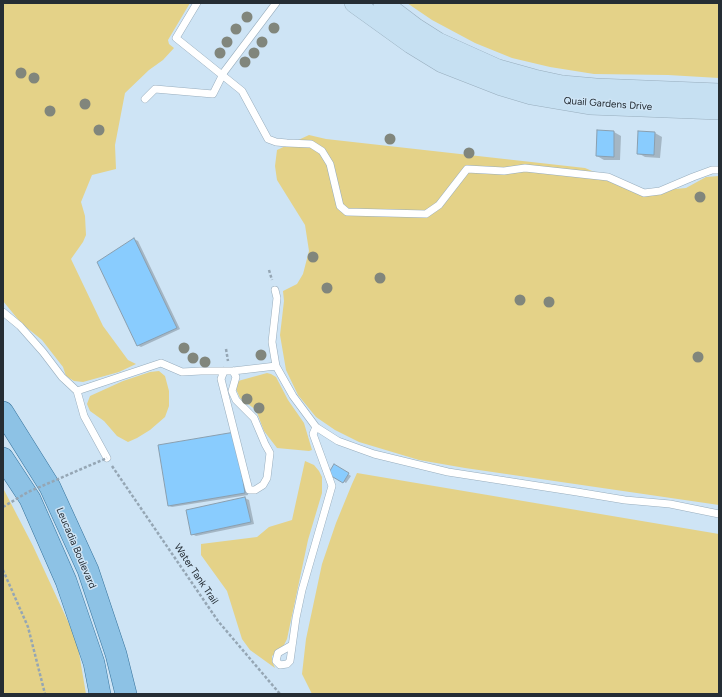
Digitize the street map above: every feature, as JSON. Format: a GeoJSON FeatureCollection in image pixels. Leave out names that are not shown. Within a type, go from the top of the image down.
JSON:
{"type":"FeatureCollection","features":[{"type":"Feature","properties":{"kind":"main road","name":"Quail Gardens Drive"},"geometry":{"type":"LineString","coordinates":[[354,3],[411,44],[442,63],[501,86],[531,95],[590,105],[719,110]]}},
{"type":"Feature","properties":{"kind":"main road","name":"Quail Gardens Drive"},"geometry":{"type":"LineString","coordinates":[[384,3],[416,28],[438,42],[498,69],[534,79],[562,85],[596,88],[719,93]]}},
{"type":"Feature","properties":{"kind":"main road","name":"Leucadia Boulevard"},"geometry":{"type":"LineString","coordinates":[[3,412],[50,487],[88,570],[116,654],[126,694]]}},
{"type":"Feature","properties":{"kind":"main road"},"geometry":{"type":"LineString","coordinates":[[3,458],[30,499],[66,581],[94,663],[100,694]]}},
{"type":"Feature","properties":{"kind":"lane"},"geometry":{"type":"LineString","coordinates":[[197,3],[176,38],[242,91],[268,139],[287,144],[310,144],[322,151],[330,164],[340,206],[347,212],[426,214],[439,205],[467,169],[504,171],[525,168],[608,177],[644,193],[660,191],[712,170],[719,170]]}},
{"type":"Feature","properties":{"kind":"lane"},"geometry":{"type":"LineString","coordinates":[[145,99],[155,89],[213,94],[223,76],[276,3]]}},
{"type":"Feature","properties":{"kind":"lane"},"geometry":{"type":"LineString","coordinates":[[275,290],[277,298],[272,342],[276,366],[293,396],[316,427],[338,440],[374,454],[448,472],[625,500],[670,504],[719,514]]}},
{"type":"Feature","properties":{"kind":"lane"},"geometry":{"type":"LineString","coordinates":[[3,312],[20,326],[43,352],[62,378],[77,391],[84,416],[107,458]]}},
{"type":"Feature","properties":{"kind":"lane"},"geometry":{"type":"LineString","coordinates":[[77,391],[162,363],[182,372],[233,371],[276,366]]}},
{"type":"Feature","properties":{"kind":"lane"},"geometry":{"type":"LineString","coordinates":[[224,371],[221,379],[249,490],[255,490],[263,485],[268,478],[270,453],[254,418],[236,400],[232,391],[236,377],[233,371]]}},
{"type":"Feature","properties":{"kind":"lane"},"geometry":{"type":"LineString","coordinates":[[292,645],[305,577],[332,486],[313,434],[316,427]]}},
{"type":"Feature","properties":{"kind":"path"},"geometry":{"type":"LineString","coordinates":[[3,507],[28,492],[107,458]]}},
{"type":"Feature","properties":{"kind":"path","name":"Water Tank Trail"},"geometry":{"type":"LineString","coordinates":[[107,458],[218,621],[280,694]]}},
{"type":"Feature","properties":{"kind":"path"},"geometry":{"type":"LineString","coordinates":[[3,570],[28,627],[45,694]]}},
{"type":"Feature","properties":{"kind":"shaded area"},"geometry":{"type":"Polygon","coordinates":[[[3,3],[190,3],[168,40],[169,44],[174,48],[163,60],[149,70],[125,93],[115,145],[116,169],[92,175],[81,202],[85,216],[86,235],[71,259],[103,326],[128,360],[136,364],[119,372],[83,382],[74,381],[66,376],[63,367],[42,340],[21,323],[3,301],[3,3]]]}},
{"type":"Feature","properties":{"kind":"shaded area"},"geometry":{"type":"Polygon","coordinates":[[[407,3],[719,3],[719,78],[668,75],[594,74],[550,67],[512,58],[475,43],[432,20],[407,3]]]}},
{"type":"Feature","properties":{"kind":"shaded area"},"geometry":{"type":"Polygon","coordinates":[[[309,135],[326,139],[585,168],[642,192],[686,188],[706,177],[719,176],[719,505],[419,460],[359,442],[335,430],[316,417],[298,395],[286,370],[280,335],[284,301],[283,291],[297,284],[303,274],[309,251],[305,225],[277,180],[275,166],[277,150],[309,135]]]}},
{"type":"Feature","properties":{"kind":"shaded area"},"geometry":{"type":"Polygon","coordinates":[[[159,371],[165,376],[169,391],[169,406],[165,417],[150,430],[137,438],[128,442],[117,436],[104,421],[90,411],[87,404],[90,396],[123,381],[150,372],[159,371]]]}},
{"type":"Feature","properties":{"kind":"shaded area"},"geometry":{"type":"Polygon","coordinates":[[[267,373],[276,377],[288,400],[304,423],[312,450],[277,448],[264,431],[256,410],[240,398],[236,389],[238,381],[267,373]]]}},
{"type":"Feature","properties":{"kind":"shaded area"},"geometry":{"type":"Polygon","coordinates":[[[305,461],[314,465],[319,471],[322,477],[322,493],[308,540],[287,639],[284,645],[272,656],[272,661],[275,668],[250,650],[242,639],[227,591],[201,555],[201,544],[257,537],[269,527],[292,520],[305,461]]]}},
{"type":"Feature","properties":{"kind":"shaded area"},"geometry":{"type":"Polygon","coordinates":[[[357,473],[719,534],[719,694],[312,694],[302,674],[306,639],[322,564],[336,523],[357,473]]]}},
{"type":"Feature","properties":{"kind":"shaded area"},"geometry":{"type":"Polygon","coordinates":[[[3,488],[33,546],[77,641],[86,694],[3,694],[3,488]]]}},
{"type":"Feature","properties":{"kind":"building"},"geometry":{"type":"Polygon","coordinates":[[[597,130],[614,131],[614,157],[596,156],[597,130]]]}},
{"type":"Feature","properties":{"kind":"building"},"geometry":{"type":"Polygon","coordinates":[[[638,131],[655,132],[654,155],[637,154],[638,131]]]}},
{"type":"Feature","properties":{"kind":"building"},"geometry":{"type":"Polygon","coordinates":[[[134,238],[177,328],[137,346],[97,262],[134,238]]]}},
{"type":"Feature","properties":{"kind":"building"},"geometry":{"type":"Polygon","coordinates":[[[235,432],[245,493],[168,506],[158,445],[235,432]]]}},
{"type":"Feature","properties":{"kind":"building"},"geometry":{"type":"Polygon","coordinates":[[[334,464],[349,473],[343,483],[328,474],[334,464]]]}},
{"type":"Feature","properties":{"kind":"building"},"geometry":{"type":"Polygon","coordinates":[[[245,497],[251,522],[191,535],[186,510],[245,497]]]}}]}
